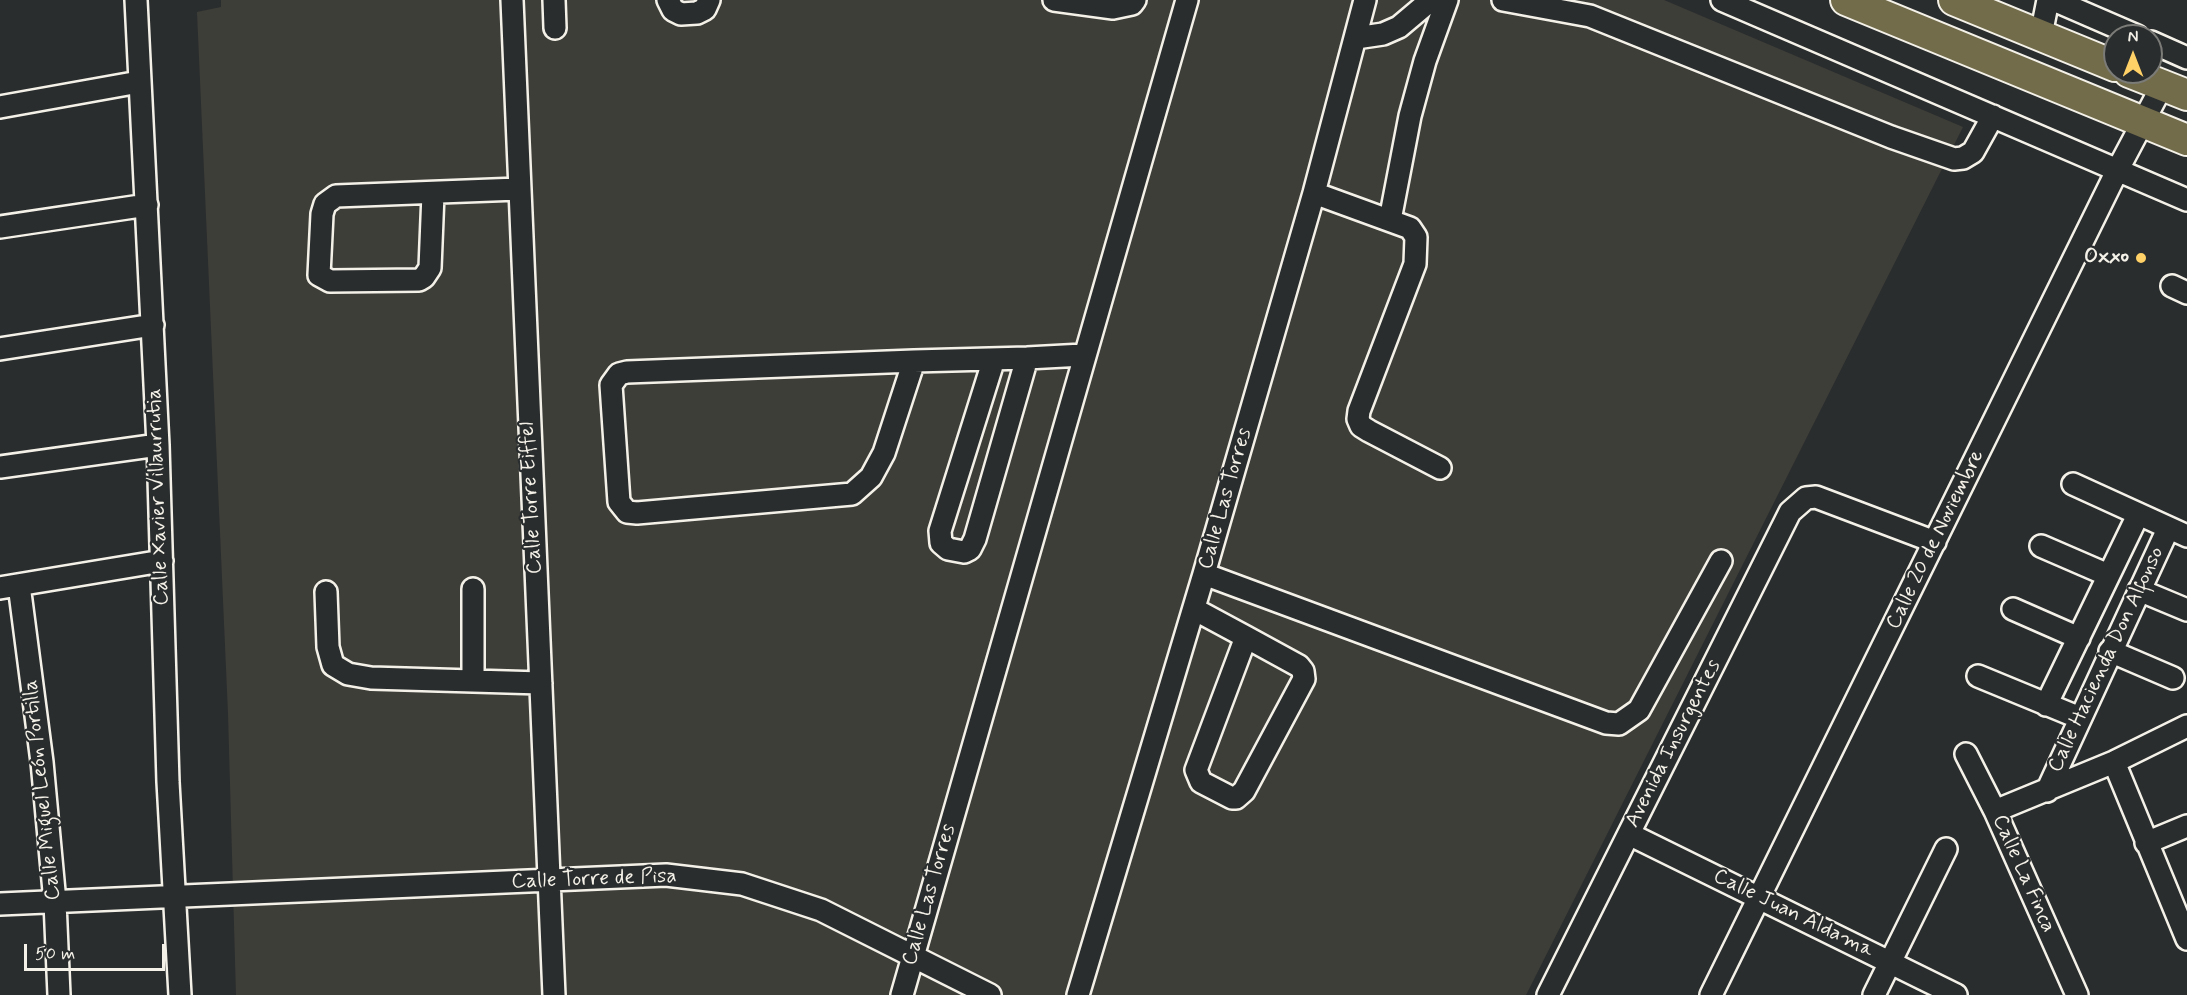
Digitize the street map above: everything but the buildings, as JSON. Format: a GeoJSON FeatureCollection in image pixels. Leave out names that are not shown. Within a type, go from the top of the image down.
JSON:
{"type":"FeatureCollection","features":[{"type":"Feature","properties":{"kind":"highway"},"geometry":{"type":"LineString","coordinates":[[1846,0],[2187,140]]}},
{"type":"Feature","properties":{"kind":"highway"},"geometry":{"type":"LineString","coordinates":[[1954,0],[2103,61]]}},
{"type":"Feature","properties":{"kind":"highway"},"geometry":{"type":"LineString","coordinates":[[2160,84],[2175,90]]}},
{"type":"Feature","properties":{"kind":"street","name":"Calle Xavier Villaurrutia"},"geometry":{"type":"LineString","coordinates":[[136,0],[153,325],[162,561],[162,646],[180,995]]}},
{"type":"Feature","properties":{"kind":"street","name":"Calle Torre Eiffel"},"geometry":{"type":"LineString","coordinates":[[512,0],[518,189],[551,881],[554,995]]}},
{"type":"Feature","properties":{"kind":"street"},"geometry":{"type":"LineString","coordinates":[[554,0],[555,28]]}},
{"type":"Feature","properties":{"kind":"street"},"geometry":{"type":"LineString","coordinates":[[668,0],[673,10],[681,14],[697,14],[705,9],[709,0]]}},
{"type":"Feature","properties":{"kind":"street"},"geometry":{"type":"LineString","coordinates":[[1054,0],[1113,9],[1132,4],[1135,0]]}},
{"type":"Feature","properties":{"kind":"street","name":"Calle Las Torres"},"geometry":{"type":"LineString","coordinates":[[902,995],[1083,355],[1187,0]]}},
{"type":"Feature","properties":{"kind":"street","name":"Calle Las Torres"},"geometry":{"type":"LineString","coordinates":[[1078,995],[1194,609],[1314,193],[1365,0]]}},
{"type":"Feature","properties":{"kind":"street"},"geometry":{"type":"LineString","coordinates":[[1356,38],[1383,34],[1400,27],[1431,0]]}},
{"type":"Feature","properties":{"kind":"street"},"geometry":{"type":"LineString","coordinates":[[1390,220],[1410,116],[1425,61],[1447,0]]}},
{"type":"Feature","properties":{"kind":"street"},"geometry":{"type":"LineString","coordinates":[[1503,0],[1590,16],[1891,137],[1954,159],[1963,159],[1973,152],[1993,116]]}},
{"type":"Feature","properties":{"kind":"street"},"geometry":{"type":"LineString","coordinates":[[1722,0],[2187,200]]}},
{"type":"Feature","properties":{"kind":"street"},"geometry":{"type":"LineString","coordinates":[[2041,35],[2048,0]]}},
{"type":"Feature","properties":{"kind":"street"},"geometry":{"type":"LineString","coordinates":[[2054,0],[2109,24]]}},
{"type":"Feature","properties":{"kind":"street"},"geometry":{"type":"LineString","coordinates":[[2163,47],[2187,58]]}},
{"type":"Feature","properties":{"kind":"street"},"geometry":{"type":"LineString","coordinates":[[0,107],[139,82]]}},
{"type":"Feature","properties":{"kind":"street","name":"Calle 20 de Noviembre"},"geometry":{"type":"LineString","coordinates":[[1711,995],[2142,122],[2175,90]]}},
{"type":"Feature","properties":{"kind":"street"},"geometry":{"type":"LineString","coordinates":[[433,194],[430,268],[424,277],[419,280],[330,281],[319,275],[322,214],[330,200],[336,196],[518,189]]}},
{"type":"Feature","properties":{"kind":"street"},"geometry":{"type":"LineString","coordinates":[[1314,193],[1410,228],[1416,237],[1415,264],[1359,411],[1358,420],[1361,426],[1369,431],[1440,468]]}},
{"type":"Feature","properties":{"kind":"street"},"geometry":{"type":"LineString","coordinates":[[0,226],[147,205]]}},
{"type":"Feature","properties":{"kind":"street"},"geometry":{"type":"LineString","coordinates":[[0,349],[153,325]]}},
{"type":"Feature","properties":{"kind":"street"},"geometry":{"type":"LineString","coordinates":[[914,362],[884,453],[871,477],[852,494],[637,513],[627,512],[619,501],[611,385],[619,374],[1083,355]]}},
{"type":"Feature","properties":{"kind":"street"},"geometry":{"type":"LineString","coordinates":[[994,359],[940,531],[941,543],[948,549],[964,552],[970,549],[975,539],[1027,358]]}},
{"type":"Feature","properties":{"kind":"street"},"geometry":{"type":"LineString","coordinates":[[0,467],[158,445]]}},
{"type":"Feature","properties":{"kind":"street"},"geometry":{"type":"LineString","coordinates":[[2073,484],[2177,532]]}},
{"type":"Feature","properties":{"kind":"street","name":"Avenida Insurgentes"},"geometry":{"type":"LineString","coordinates":[[1548,995],[1790,512],[1806,498],[1828,501],[1935,542]]}},
{"type":"Feature","properties":{"kind":"street","name":"Calle Hacienda Don Alfonso"},"geometry":{"type":"LineString","coordinates":[[2046,705],[2138,515]]}},
{"type":"Feature","properties":{"kind":"street","name":"Calle Hacienda Don Alfonso"},"geometry":{"type":"LineString","coordinates":[[2047,791],[2139,590],[2177,532]]}},
{"type":"Feature","properties":{"kind":"street"},"geometry":{"type":"LineString","coordinates":[[2041,546],[2108,575]]}},
{"type":"Feature","properties":{"kind":"street"},"geometry":{"type":"LineString","coordinates":[[9,587],[162,561]]}},
{"type":"Feature","properties":{"kind":"street"},"geometry":{"type":"LineString","coordinates":[[1204,574],[1606,723],[1619,724],[1639,710],[1721,561]]}},
{"type":"Feature","properties":{"kind":"street","name":"Calle Miguel León Portilla"},"geometry":{"type":"LineString","coordinates":[[9,587],[42,762],[56,902],[59,995]]}},
{"type":"Feature","properties":{"kind":"street"},"geometry":{"type":"LineString","coordinates":[[473,590],[473,681]]}},
{"type":"Feature","properties":{"kind":"street"},"geometry":{"type":"LineString","coordinates":[[2139,590],[2187,610]]}},
{"type":"Feature","properties":{"kind":"street"},"geometry":{"type":"LineString","coordinates":[[326,592],[328,647],[333,665],[348,674],[370,678],[541,683]]}},
{"type":"Feature","properties":{"kind":"street"},"geometry":{"type":"LineString","coordinates":[[1194,609],[1246,637],[1299,666],[1303,671],[1304,679],[1244,791],[1236,798],[1201,782],[1196,770],[1246,637]]}},
{"type":"Feature","properties":{"kind":"street"},"geometry":{"type":"LineString","coordinates":[[2013,609],[2079,638]]}},
{"type":"Feature","properties":{"kind":"street"},"geometry":{"type":"LineString","coordinates":[[2110,651],[2173,678]]}},
{"type":"Feature","properties":{"kind":"street"},"geometry":{"type":"LineString","coordinates":[[1978,676],[2080,718]]}},
{"type":"Feature","properties":{"kind":"street"},"geometry":{"type":"LineString","coordinates":[[1995,811],[2114,762],[2187,727]]}},
{"type":"Feature","properties":{"kind":"street","name":"Calle La Finca"},"geometry":{"type":"LineString","coordinates":[[1966,754],[1995,811],[2077,995]]}},
{"type":"Feature","properties":{"kind":"street"},"geometry":{"type":"LineString","coordinates":[[2114,762],[2146,843],[2182,912],[2187,939]]}},
{"type":"Feature","properties":{"kind":"street"},"geometry":{"type":"LineString","coordinates":[[2146,843],[2187,826]]}},
{"type":"Feature","properties":{"kind":"street","name":"Calle Juan Aldama"},"geometry":{"type":"LineString","coordinates":[[1629,834],[1956,995]]}},
{"type":"Feature","properties":{"kind":"street"},"geometry":{"type":"LineString","coordinates":[[1874,995],[1946,849]]}},
{"type":"Feature","properties":{"kind":"street","name":"Calle Torre de Pisa"},"geometry":{"type":"LineString","coordinates":[[0,904],[174,894],[666,875],[742,884],[821,910],[990,995]]}},
{"type":"Feature","properties":{"kind":"shaded area"},"geometry":{"type":"Polygon","coordinates":[[[221,0],[1664,0],[1963,127],[1526,995],[236,995],[228,713],[197,12],[221,7],[221,0]]]}},
{"type":"Feature","properties":{"kind":"place","name":"Oxxo"},"geometry":{"type":"Point","coordinates":[2141,258]}}]}
